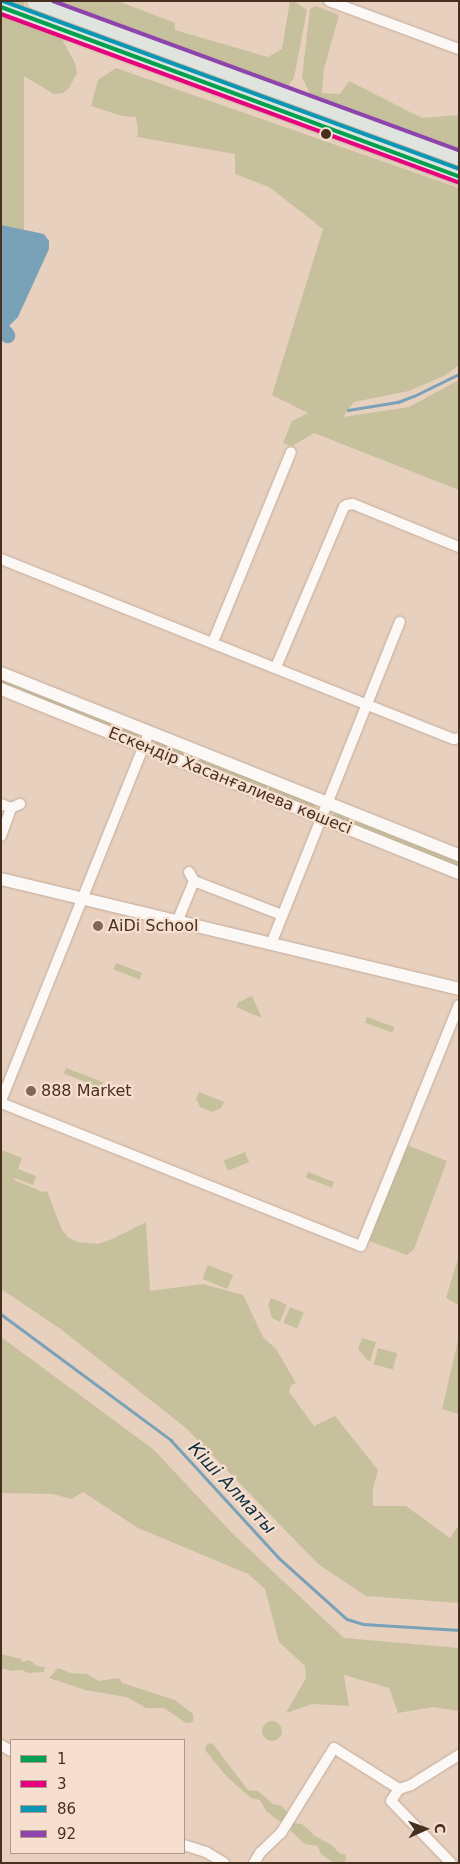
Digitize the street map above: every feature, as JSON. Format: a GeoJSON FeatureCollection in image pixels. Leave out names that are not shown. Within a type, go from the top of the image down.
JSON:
{"type":"FeatureCollection","features":[{"type":"Feature","properties":{"kind":"main road"},"geometry":{"type":"LineString","coordinates":[[34,1],[459,156]]}},
{"type":"Feature","properties":{"kind":"main road"},"geometry":{"type":"LineString","coordinates":[[1,7],[459,176]]}},
{"type":"Feature","properties":{"kind":"main road"},"geometry":{"type":"LineString","coordinates":[[288,114],[295,96]]}},
{"type":"Feature","properties":{"kind":"street"},"geometry":{"type":"LineString","coordinates":[[329,1],[459,49]]}},
{"type":"Feature","properties":{"kind":"street"},"geometry":{"type":"LineString","coordinates":[[213,642],[291,452]]}},
{"type":"Feature","properties":{"kind":"street"},"geometry":{"type":"LineString","coordinates":[[276,667],[344,507],[347,505],[353,504],[459,547]]}},
{"type":"Feature","properties":{"kind":"street"},"geometry":{"type":"LineString","coordinates":[[1,559],[454,739],[459,738]]}},
{"type":"Feature","properties":{"kind":"street"},"geometry":{"type":"LineString","coordinates":[[271,944],[400,622]]}},
{"type":"Feature","properties":{"kind":"street","name":"Ескендір Хасанғалиева көшесі"},"geometry":{"type":"LineString","coordinates":[[1,673],[459,855]]}},
{"type":"Feature","properties":{"kind":"street","name":"Ескендір Хасанғалиева көшесі"},"geometry":{"type":"LineString","coordinates":[[1,689],[459,873]]}},
{"type":"Feature","properties":{"kind":"street"},"geometry":{"type":"LineString","coordinates":[[149,732],[1,1102],[361,1246],[459,1004]]}},
{"type":"Feature","properties":{"kind":"street"},"geometry":{"type":"LineString","coordinates":[[1,836],[11,806]]}},
{"type":"Feature","properties":{"kind":"street"},"geometry":{"type":"LineString","coordinates":[[177,922],[191,877],[282,916]]}},
{"type":"Feature","properties":{"kind":"street"},"geometry":{"type":"LineString","coordinates":[[1,880],[459,989]]}},
{"type":"Feature","properties":{"kind":"street"},"geometry":{"type":"LineString","coordinates":[[254,1863],[260,1853],[281,1833],[334,1748],[399,1790]]}},
{"type":"Feature","properties":{"kind":"street"},"geometry":{"type":"LineString","coordinates":[[451,1863],[391,1802],[399,1790],[411,1785],[459,1755]]}},
{"type":"Feature","properties":{"kind":"street"},"geometry":{"type":"LineString","coordinates":[[185,1845],[206,1852],[224,1863]]}},
{"type":"Feature","properties":{"kind":"shaded area"},"geometry":{"type":"Polygon","coordinates":[[[1,1],[24,1],[24,298],[1,298],[1,1]]]}},
{"type":"Feature","properties":{"kind":"shaded area"},"geometry":{"type":"Polygon","coordinates":[[[49,1],[118,1],[175,23],[175,30],[268,57],[282,49],[290,1],[294,1],[307,10],[294,78],[288,86],[49,1]]]}},
{"type":"Feature","properties":{"kind":"shaded area"},"geometry":{"type":"Polygon","coordinates":[[[316,6],[339,15],[324,69],[322,93],[340,94],[349,81],[422,118],[459,115],[459,149],[311,96],[302,77],[310,9],[316,6]]]}},
{"type":"Feature","properties":{"kind":"shaded area"},"geometry":{"type":"Polygon","coordinates":[[[1,16],[62,39],[75,63],[77,73],[69,88],[63,93],[54,94],[10,68],[1,66],[1,16]]]}},
{"type":"Feature","properties":{"kind":"shaded area"},"geometry":{"type":"Polygon","coordinates":[[[116,68],[459,188],[459,365],[446,375],[409,391],[354,402],[343,417],[409,407],[459,380],[459,490],[314,433],[292,446],[283,443],[292,421],[308,413],[272,395],[323,229],[269,187],[235,174],[235,154],[137,137],[136,117],[122,116],[91,106],[98,80],[116,68]]]}},
{"type":"Feature","properties":{"kind":"shaded area"},"geometry":{"type":"Polygon","coordinates":[[[298,103],[459,161],[459,170],[294,112],[298,103]]]}},
{"type":"Feature","properties":{"kind":"shaded area"},"geometry":{"type":"Polygon","coordinates":[[[1,678],[139,734],[136,741],[1,687],[1,678]]]}},
{"type":"Feature","properties":{"kind":"shaded area"},"geometry":{"type":"Polygon","coordinates":[[[157,740],[316,804],[313,811],[154,746],[157,740]]]}},
{"type":"Feature","properties":{"kind":"shaded area"},"geometry":{"type":"Polygon","coordinates":[[[335,811],[459,862],[459,869],[332,818],[335,811]]]}},
{"type":"Feature","properties":{"kind":"shaded area"},"geometry":{"type":"Polygon","coordinates":[[[116,963],[142,973],[140,980],[113,970],[116,963]]]}},
{"type":"Feature","properties":{"kind":"shaded area"},"geometry":{"type":"Polygon","coordinates":[[[252,996],[262,1018],[236,1007],[239,1002],[252,996]]]}},
{"type":"Feature","properties":{"kind":"shaded area"},"geometry":{"type":"Polygon","coordinates":[[[367,1017],[394,1027],[392,1033],[365,1023],[367,1017]]]}},
{"type":"Feature","properties":{"kind":"shaded area"},"geometry":{"type":"Polygon","coordinates":[[[66,1068],[103,1082],[101,1088],[64,1074],[66,1068]]]}},
{"type":"Feature","properties":{"kind":"shaded area"},"geometry":{"type":"Polygon","coordinates":[[[199,1092],[224,1102],[221,1108],[212,1112],[200,1107],[196,1099],[199,1092]]]}},
{"type":"Feature","properties":{"kind":"shaded area"},"geometry":{"type":"Polygon","coordinates":[[[407,1145],[447,1161],[414,1249],[407,1255],[369,1241],[407,1145]]]}},
{"type":"Feature","properties":{"kind":"shaded area"},"geometry":{"type":"Polygon","coordinates":[[[1,1150],[22,1158],[18,1169],[36,1176],[33,1185],[14,1178],[14,1180],[43,1192],[47,1191],[62,1230],[68,1237],[77,1242],[98,1244],[146,1222],[150,1291],[203,1284],[243,1295],[263,1337],[276,1349],[296,1383],[291,1385],[289,1392],[314,1426],[335,1416],[378,1470],[373,1489],[373,1506],[406,1506],[450,1538],[459,1525],[459,1603],[366,1596],[318,1564],[186,1428],[62,1330],[1,1289],[1,1150]]]}},
{"type":"Feature","properties":{"kind":"shaded area"},"geometry":{"type":"Polygon","coordinates":[[[245,1152],[249,1162],[228,1171],[224,1161],[245,1152]]]}},
{"type":"Feature","properties":{"kind":"shaded area"},"geometry":{"type":"Polygon","coordinates":[[[308,1172],[334,1182],[332,1188],[306,1178],[308,1172]]]}},
{"type":"Feature","properties":{"kind":"shaded area"},"geometry":{"type":"Polygon","coordinates":[[[459,1255],[459,1305],[446,1298],[459,1255]]]}},
{"type":"Feature","properties":{"kind":"shaded area"},"geometry":{"type":"Polygon","coordinates":[[[208,1265],[233,1275],[227,1289],[202,1279],[208,1265]]]}},
{"type":"Feature","properties":{"kind":"shaded area"},"geometry":{"type":"Polygon","coordinates":[[[271,1298],[287,1305],[280,1322],[272,1318],[268,1305],[271,1298]]]}},
{"type":"Feature","properties":{"kind":"shaded area"},"geometry":{"type":"Polygon","coordinates":[[[290,1307],[304,1313],[297,1329],[283,1323],[290,1307]]]}},
{"type":"Feature","properties":{"kind":"shaded area"},"geometry":{"type":"Polygon","coordinates":[[[459,1336],[459,1414],[442,1409],[459,1336]]]}},
{"type":"Feature","properties":{"kind":"shaded area"},"geometry":{"type":"Polygon","coordinates":[[[1,1337],[153,1449],[232,1533],[344,1638],[459,1648],[459,1711],[433,1707],[398,1713],[389,1688],[344,1675],[349,1706],[313,1704],[286,1713],[306,1678],[305,1666],[279,1642],[265,1589],[248,1574],[138,1528],[83,1492],[72,1499],[52,1494],[1,1493],[1,1337]]]}},
{"type":"Feature","properties":{"kind":"shaded area"},"geometry":{"type":"Polygon","coordinates":[[[362,1338],[376,1342],[370,1361],[358,1349],[362,1338]]]}},
{"type":"Feature","properties":{"kind":"shaded area"},"geometry":{"type":"Polygon","coordinates":[[[378,1348],[397,1353],[393,1370],[374,1364],[378,1348]]]}},
{"type":"Feature","properties":{"kind":"shaded area"},"geometry":{"type":"Polygon","coordinates":[[[1,1654],[21,1659],[22,1662],[29,1660],[37,1666],[45,1667],[44,1672],[28,1673],[22,1670],[11,1671],[1,1668],[1,1654]]]}},
{"type":"Feature","properties":{"kind":"shaded area"},"geometry":{"type":"Polygon","coordinates":[[[58,1668],[71,1673],[87,1674],[99,1681],[119,1678],[122,1683],[175,1700],[193,1714],[193,1722],[186,1723],[164,1708],[146,1708],[126,1697],[85,1690],[49,1678],[58,1668]]]}},
{"type":"Feature","properties":{"kind":"shaded area"},"geometry":{"type":"Polygon","coordinates":[[[272,1721],[279,1724],[282,1731],[279,1738],[272,1741],[265,1738],[262,1731],[265,1724],[272,1721]]]}},
{"type":"Feature","properties":{"kind":"shaded area"},"geometry":{"type":"Polygon","coordinates":[[[212,1743],[248,1790],[258,1791],[273,1804],[282,1806],[289,1815],[285,1823],[266,1811],[260,1800],[251,1798],[227,1777],[205,1750],[207,1744],[212,1743]]]}},
{"type":"Feature","properties":{"kind":"shaded area"},"geometry":{"type":"Polygon","coordinates":[[[293,1823],[302,1824],[315,1836],[332,1845],[339,1853],[346,1855],[345,1862],[334,1863],[321,1854],[318,1846],[305,1844],[291,1831],[293,1823]]]}},
{"type":"Feature","properties":{"kind":"water"},"geometry":{"type":"Polygon","coordinates":[[[1,225],[44,234],[49,241],[49,249],[18,317],[1,334],[1,225]]]}},
{"type":"Feature","properties":{"kind":"waterway"},"geometry":{"type":"LineString","coordinates":[[348,410],[398,402],[459,374]]}},
{"type":"Feature","properties":{"kind":"waterway","name":"Кіші Алматы"},"geometry":{"type":"LineString","coordinates":[[1,1314],[171,1440],[279,1558],[347,1619],[363,1624],[459,1630]]}},
{"type":"Feature","properties":{"kind":"transit line","name":"86"},"geometry":{"type":"LineString","coordinates":[[3,1],[459,169]]}},
{"type":"Feature","properties":{"kind":"transit line","name":"92"},"geometry":{"type":"LineString","coordinates":[[53,1],[459,150]]}},
{"type":"Feature","properties":{"kind":"transit line","name":"1"},"geometry":{"type":"LineString","coordinates":[[1,7],[459,176]]}},
{"type":"Feature","properties":{"kind":"transit line","name":"3"},"geometry":{"type":"LineString","coordinates":[[1,14],[457,182]]}},
{"type":"Feature","properties":{"kind":"place","name":"AiDi School"},"geometry":{"type":"Point","coordinates":[98,926]}},
{"type":"Feature","properties":{"kind":"place","name":"888 Market"},"geometry":{"type":"Point","coordinates":[31,1091]}}]}
